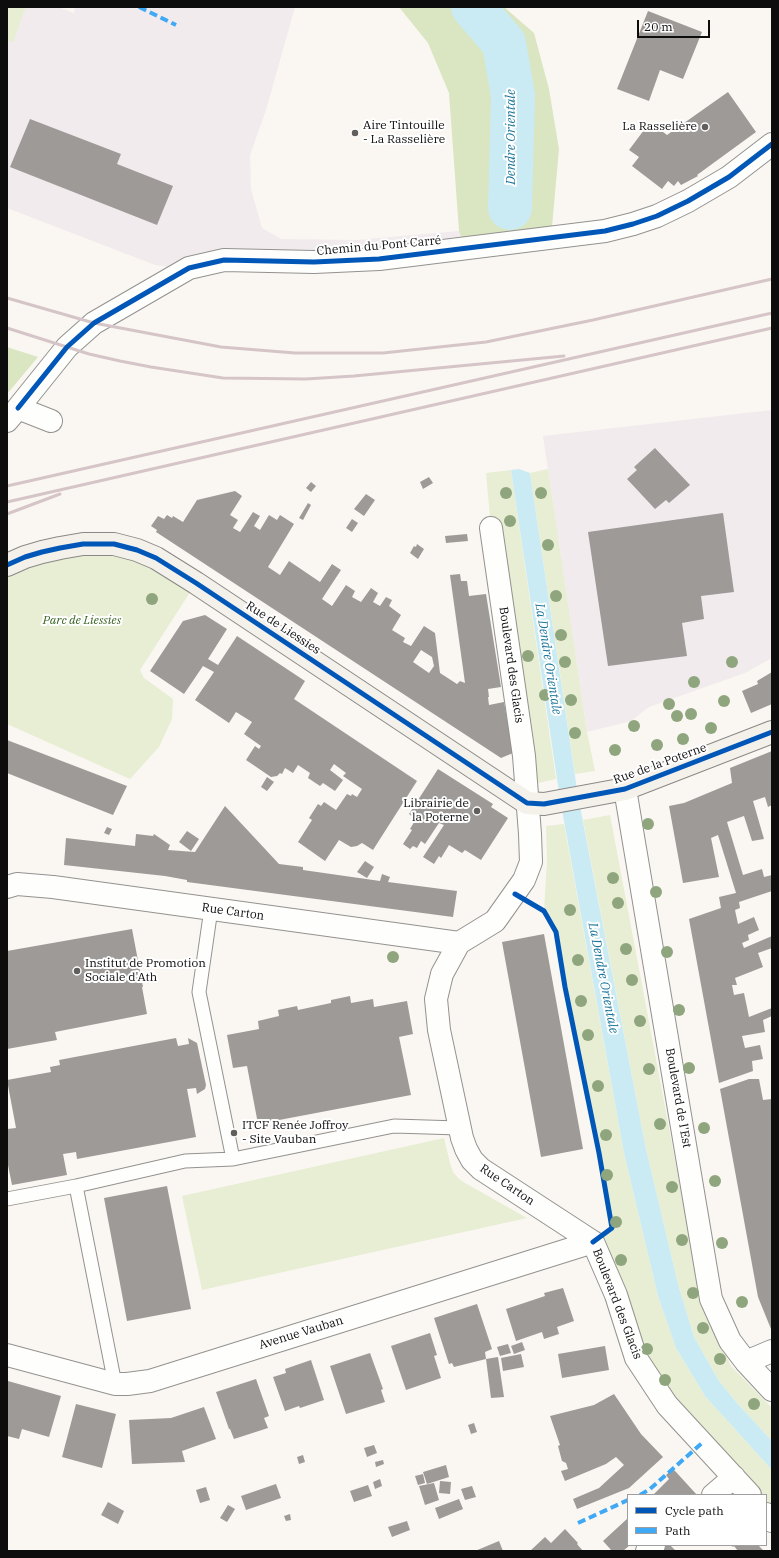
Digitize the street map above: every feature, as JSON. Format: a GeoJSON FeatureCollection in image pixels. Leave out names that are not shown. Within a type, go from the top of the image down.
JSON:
{"type":"FeatureCollection","features":[{"type":"Feature","properties":{"kind":"street","name":"Chemin du Pont Carré"},"geometry":{"type":"LineString","coordinates":[[13,415],[67,347],[94,323],[189,268],[224,260],[314,262],[379,259],[605,231],[657,216],[688,201],[729,178],[772,144]]}},
{"type":"Feature","properties":{"kind":"street"},"geometry":{"type":"LineString","coordinates":[[13,415],[51,421]]}},
{"type":"Feature","properties":{"kind":"street","name":"Boulevard des Glacis"},"geometry":{"type":"LineString","coordinates":[[491,528],[524,756],[527,803]]}},
{"type":"Feature","properties":{"kind":"street","name":"Rue de Liessies"},"geometry":{"type":"LineString","coordinates":[[7,565],[25,557],[83,544],[114,544],[138,550],[156,558],[527,803]]}},
{"type":"Feature","properties":{"kind":"street","name":"Rue de la Poterne"},"geometry":{"type":"LineString","coordinates":[[527,803],[544,804],[625,789],[772,732]]}},
{"type":"Feature","properties":{"kind":"street","name":"Boulevard de l'Est"},"geometry":{"type":"LineString","coordinates":[[625,789],[711,1299],[730,1340],[746,1362],[772,1390]]}},
{"type":"Feature","properties":{"kind":"street"},"geometry":{"type":"LineString","coordinates":[[459,942],[495,921],[524,880],[531,862],[527,803]]}},
{"type":"Feature","properties":{"kind":"street","name":"Rue Carton"},"geometry":{"type":"LineString","coordinates":[[7,887],[17,884],[53,887],[459,942],[442,974],[436,999],[439,1030],[459,1128],[466,1149],[472,1160],[481,1169],[593,1242]]}},
{"type":"Feature","properties":{"kind":"street","name":"Boulevard des Glacis"},"geometry":{"type":"LineString","coordinates":[[593,1242],[616,1295],[636,1358],[667,1405],[749,1494]]}},
{"type":"Feature","properties":{"kind":"street","name":"Avenue Vauban"},"geometry":{"type":"LineString","coordinates":[[7,1355],[115,1384],[127,1384],[150,1380],[593,1242]]}},
{"type":"Feature","properties":{"kind":"street"},"geometry":{"type":"LineString","coordinates":[[746,1362],[772,1350]]}},
{"type":"Feature","properties":{"kind":"street"},"geometry":{"type":"LineString","coordinates":[[715,1494],[734,1477]]}},
{"type":"Feature","properties":{"kind":"lane"},"geometry":{"type":"LineString","coordinates":[[211,909],[199,992],[233,1159]]}},
{"type":"Feature","properties":{"kind":"lane"},"geometry":{"type":"LineString","coordinates":[[7,1199],[76,1186],[185,1161],[233,1159],[394,1126],[459,1128]]}},
{"type":"Feature","properties":{"kind":"lane"},"geometry":{"type":"LineString","coordinates":[[76,1186],[115,1384]]}},
{"type":"Feature","properties":{"kind":"shaded area"},"geometry":{"type":"Polygon","coordinates":[[[26,7],[58,7],[74,13],[75,7],[295,7],[266,110],[250,155],[251,189],[262,228],[281,239],[357,240],[459,231],[465,248],[170,267],[155,265],[7,208],[7,40],[13,42],[26,7]]]}},
{"type":"Feature","properties":{"kind":"shaded area"},"geometry":{"type":"Polygon","coordinates":[[[772,410],[772,658],[745,673],[649,707],[631,721],[587,732],[543,436],[772,410]]]}},
{"type":"Feature","properties":{"kind":"green space"},"geometry":{"type":"Polygon","coordinates":[[[7,7],[26,7],[13,43],[7,40],[7,7]]]}},
{"type":"Feature","properties":{"kind":"green space"},"geometry":{"type":"Polygon","coordinates":[[[399,7],[504,7],[534,33],[549,89],[559,149],[551,238],[465,248],[459,231],[449,93],[428,43],[399,7]]]}},
{"type":"Feature","properties":{"kind":"green space"},"geometry":{"type":"Polygon","coordinates":[[[7,347],[38,357],[7,394],[7,347]]]}},
{"type":"Feature","properties":{"kind":"green space"},"geometry":{"type":"Polygon","coordinates":[[[548,469],[587,732],[595,771],[575,774],[530,473],[548,469]]]}},
{"type":"Feature","properties":{"kind":"green space"},"geometry":{"type":"Polygon","coordinates":[[[511,470],[556,779],[538,783],[491,528],[486,473],[511,470]]]}},
{"type":"Feature","properties":{"kind":"green space","name":"Parc de Liessies"},"geometry":{"type":"Polygon","coordinates":[[[114,544],[196,583],[140,670],[144,678],[173,699],[172,719],[159,747],[130,779],[7,724],[7,565],[114,544]]]}},
{"type":"Feature","properties":{"kind":"green space"},"geometry":{"type":"Polygon","coordinates":[[[610,815],[702,1303],[731,1366],[772,1408],[772,1441],[719,1381],[694,1337],[678,1284],[646,1149],[583,820],[610,815]]]}},
{"type":"Feature","properties":{"kind":"green space"},"geometry":{"type":"Polygon","coordinates":[[[564,824],[624,1153],[658,1296],[676,1348],[705,1396],[772,1470],[772,1516],[767,1511],[767,1494],[750,1494],[667,1405],[593,1242],[612,1228],[599,1153],[565,987],[556,932],[544,911],[547,861],[546,826],[564,824]]]}},
{"type":"Feature","properties":{"kind":"green space"},"geometry":{"type":"Polygon","coordinates":[[[444,1138],[453,1172],[458,1178],[527,1218],[202,1290],[182,1196],[444,1138]]]}},
{"type":"Feature","properties":{"kind":"water","name":"La Dendre Orientale"},"geometry":{"type":"Polygon","coordinates":[[[519,469],[530,473],[578,796],[646,1149],[678,1284],[694,1337],[719,1381],[772,1441],[772,1470],[705,1396],[676,1348],[658,1296],[624,1153],[560,799],[511,470],[519,469]]]}},
{"type":"Feature","properties":{"kind":"building"},"geometry":{"type":"Polygon","coordinates":[[[648,11],[702,32],[683,79],[660,70],[649,101],[617,89],[648,11]]]}},
{"type":"Feature","properties":{"kind":"building"},"geometry":{"type":"Polygon","coordinates":[[[728,92],[756,132],[697,175],[698,176],[681,185],[678,181],[674,186],[668,181],[662,189],[632,166],[639,157],[629,150],[650,122],[667,135],[728,92]]]}},
{"type":"Feature","properties":{"kind":"building"},"geometry":{"type":"Polygon","coordinates":[[[30,119],[121,154],[117,164],[173,186],[157,225],[10,167],[30,119]]]}},
{"type":"Feature","properties":{"kind":"building"},"geometry":{"type":"Polygon","coordinates":[[[655,448],[690,485],[669,503],[666,500],[655,509],[627,479],[637,470],[634,467],[655,448]]]}},
{"type":"Feature","properties":{"kind":"building"},"geometry":{"type":"Polygon","coordinates":[[[429,477],[433,483],[423,489],[420,482],[429,477]]]}},
{"type":"Feature","properties":{"kind":"building"},"geometry":{"type":"Polygon","coordinates":[[[311,482],[316,486],[311,492],[306,488],[311,482]]]}},
{"type":"Feature","properties":{"kind":"building"},"geometry":{"type":"Polygon","coordinates":[[[235,491],[242,496],[230,515],[238,520],[233,528],[240,532],[253,512],[260,516],[254,526],[260,530],[269,515],[277,520],[280,515],[294,524],[268,567],[280,575],[289,561],[320,582],[332,564],[341,570],[322,599],[332,606],[346,585],[355,591],[352,597],[361,602],[371,588],[378,593],[373,602],[380,606],[386,597],[392,600],[389,606],[401,615],[392,630],[405,638],[403,642],[411,646],[424,626],[435,633],[440,673],[457,684],[460,681],[465,683],[450,575],[460,574],[461,581],[467,581],[469,596],[486,594],[501,687],[488,689],[489,705],[504,702],[513,753],[501,758],[156,532],[157,530],[151,526],[158,516],[164,519],[167,515],[172,518],[173,516],[183,522],[197,500],[235,491]],[[421,650],[413,662],[429,673],[434,666],[432,657],[421,650]]]}},
{"type":"Feature","properties":{"kind":"building"},"geometry":{"type":"Polygon","coordinates":[[[366,494],[375,500],[364,516],[354,509],[366,494]]]}},
{"type":"Feature","properties":{"kind":"building"},"geometry":{"type":"Polygon","coordinates":[[[308,503],[311,505],[303,520],[299,518],[308,503]]]}},
{"type":"Feature","properties":{"kind":"building"},"geometry":{"type":"Polygon","coordinates":[[[723,513],[734,592],[701,596],[704,619],[682,623],[687,656],[608,666],[588,532],[723,513]]]}},
{"type":"Feature","properties":{"kind":"building"},"geometry":{"type":"Polygon","coordinates":[[[352,519],[358,523],[352,532],[346,528],[352,519]]]}},
{"type":"Feature","properties":{"kind":"building"},"geometry":{"type":"Polygon","coordinates":[[[467,534],[468,541],[446,543],[445,536],[467,534]]]}},
{"type":"Feature","properties":{"kind":"building"},"geometry":{"type":"Polygon","coordinates":[[[417,544],[424,549],[418,559],[410,553],[417,544]]]}},
{"type":"Feature","properties":{"kind":"building"},"geometry":{"type":"Polygon","coordinates":[[[205,615],[227,629],[208,659],[218,665],[237,636],[305,681],[294,699],[417,781],[373,850],[362,843],[351,847],[339,840],[325,861],[298,842],[312,820],[309,818],[318,804],[321,806],[324,802],[336,810],[347,794],[351,796],[352,794],[357,797],[362,789],[343,776],[346,773],[334,764],[330,770],[343,780],[335,791],[323,783],[320,786],[308,778],[310,773],[298,765],[293,773],[285,768],[282,774],[280,773],[277,776],[271,777],[246,760],[255,746],[259,749],[261,746],[244,734],[252,722],[236,712],[229,723],[195,700],[214,672],[203,666],[184,694],[150,671],[183,621],[205,615]]]}},
{"type":"Feature","properties":{"kind":"building"},"geometry":{"type":"Polygon","coordinates":[[[772,672],[772,704],[751,713],[742,691],[758,684],[757,681],[772,672]]]}},
{"type":"Feature","properties":{"kind":"building"},"geometry":{"type":"Polygon","coordinates":[[[7,740],[127,786],[113,815],[7,773],[7,740]]]}},
{"type":"Feature","properties":{"kind":"building"},"geometry":{"type":"Polygon","coordinates":[[[772,751],[772,805],[768,807],[765,797],[753,801],[764,839],[752,841],[744,816],[727,822],[743,875],[762,869],[764,877],[772,875],[772,891],[739,902],[740,908],[735,910],[738,924],[754,917],[759,930],[748,935],[749,940],[742,943],[744,948],[772,936],[772,948],[758,953],[763,967],[735,978],[737,985],[732,985],[734,995],[744,993],[749,1017],[772,1008],[772,1016],[763,1020],[765,1032],[742,1036],[745,1048],[760,1045],[763,1059],[752,1061],[753,1071],[719,1083],[689,919],[721,908],[719,897],[736,893],[718,835],[711,838],[719,877],[683,883],[669,806],[684,803],[732,783],[730,768],[772,751]]]}},
{"type":"Feature","properties":{"kind":"building"},"geometry":{"type":"Polygon","coordinates":[[[438,769],[493,804],[491,807],[508,818],[481,860],[465,850],[462,853],[449,845],[441,858],[439,856],[434,864],[423,857],[444,825],[439,823],[425,844],[421,841],[417,848],[413,846],[410,849],[403,844],[412,830],[410,829],[416,819],[409,814],[438,769]]]}},
{"type":"Feature","properties":{"kind":"building"},"geometry":{"type":"Polygon","coordinates":[[[267,777],[274,782],[267,791],[261,787],[267,777]]]}},
{"type":"Feature","properties":{"kind":"building"},"geometry":{"type":"Polygon","coordinates":[[[225,806],[279,864],[303,867],[303,870],[380,881],[382,874],[390,877],[388,882],[457,891],[453,917],[187,882],[187,880],[165,876],[64,865],[66,838],[135,846],[136,834],[153,836],[154,834],[170,845],[168,850],[195,852],[225,806]]]}},
{"type":"Feature","properties":{"kind":"building"},"geometry":{"type":"Polygon","coordinates":[[[107,827],[112,829],[109,835],[104,833],[107,827]]]}},
{"type":"Feature","properties":{"kind":"building"},"geometry":{"type":"Polygon","coordinates":[[[187,831],[199,839],[191,851],[179,842],[187,831]]]}},
{"type":"Feature","properties":{"kind":"building"},"geometry":{"type":"Polygon","coordinates":[[[365,861],[374,867],[367,878],[357,872],[365,861]]]}},
{"type":"Feature","properties":{"kind":"building"},"geometry":{"type":"Polygon","coordinates":[[[132,929],[147,1014],[55,1032],[57,1040],[7,1049],[7,951],[132,929]]]}},
{"type":"Feature","properties":{"kind":"building"},"geometry":{"type":"Polygon","coordinates":[[[544,934],[583,1149],[541,1157],[502,942],[544,934]]]}},
{"type":"Feature","properties":{"kind":"building"},"geometry":{"type":"Polygon","coordinates":[[[350,996],[351,1003],[373,999],[374,1007],[407,1001],[413,1034],[399,1037],[411,1095],[258,1124],[247,1066],[233,1068],[227,1035],[259,1029],[258,1021],[279,1016],[278,1010],[297,1006],[298,1010],[331,1003],[331,1000],[350,996]]]}},
{"type":"Feature","properties":{"kind":"building"},"geometry":{"type":"Polygon","coordinates":[[[176,1038],[178,1046],[189,1044],[188,1038],[197,1043],[206,1085],[205,1089],[197,1094],[196,1088],[187,1089],[196,1137],[77,1159],[76,1152],[63,1154],[67,1175],[12,1185],[7,1160],[7,1129],[16,1128],[7,1080],[51,1072],[50,1067],[60,1065],[59,1060],[176,1038]]]}},
{"type":"Feature","properties":{"kind":"building"},"geometry":{"type":"Polygon","coordinates":[[[749,1079],[759,1079],[763,1100],[772,1099],[772,1329],[758,1297],[720,1089],[749,1079]]]}},
{"type":"Feature","properties":{"kind":"building"},"geometry":{"type":"Polygon","coordinates":[[[167,1186],[191,1309],[127,1321],[104,1198],[167,1186]]]}},
{"type":"Feature","properties":{"kind":"building"},"geometry":{"type":"Polygon","coordinates":[[[563,1288],[574,1321],[557,1327],[559,1334],[544,1339],[542,1332],[516,1341],[506,1309],[545,1296],[544,1293],[563,1288]]]}},
{"type":"Feature","properties":{"kind":"building"},"geometry":{"type":"Polygon","coordinates":[[[477,1304],[492,1349],[485,1352],[486,1359],[454,1367],[452,1363],[449,1364],[434,1318],[477,1304]]]}},
{"type":"Feature","properties":{"kind":"building"},"geometry":{"type":"Polygon","coordinates":[[[430,1333],[437,1355],[434,1356],[441,1378],[406,1390],[391,1346],[430,1333]]]}},
{"type":"Feature","properties":{"kind":"building"},"geometry":{"type":"Polygon","coordinates":[[[522,1342],[525,1350],[514,1354],[511,1346],[522,1342]]]}},
{"type":"Feature","properties":{"kind":"building"},"geometry":{"type":"Polygon","coordinates":[[[508,1344],[511,1353],[500,1356],[497,1347],[508,1344]]]}},
{"type":"Feature","properties":{"kind":"building"},"geometry":{"type":"Polygon","coordinates":[[[605,1346],[609,1370],[562,1378],[558,1354],[605,1346]]]}},
{"type":"Feature","properties":{"kind":"building"},"geometry":{"type":"Polygon","coordinates":[[[370,1353],[383,1389],[381,1390],[385,1402],[346,1414],[330,1366],[370,1353]]]}},
{"type":"Feature","properties":{"kind":"building"},"geometry":{"type":"Polygon","coordinates":[[[521,1354],[524,1367],[503,1371],[501,1358],[521,1354]]]}},
{"type":"Feature","properties":{"kind":"building"},"geometry":{"type":"Polygon","coordinates":[[[498,1357],[504,1397],[491,1398],[486,1359],[498,1357]]]}},
{"type":"Feature","properties":{"kind":"building"},"geometry":{"type":"Polygon","coordinates":[[[311,1360],[324,1400],[285,1411],[273,1377],[286,1373],[285,1369],[311,1360]]]}},
{"type":"Feature","properties":{"kind":"building"},"geometry":{"type":"Polygon","coordinates":[[[256,1379],[269,1416],[264,1418],[268,1428],[234,1439],[216,1392],[256,1379]]]}},
{"type":"Feature","properties":{"kind":"building"},"geometry":{"type":"Polygon","coordinates":[[[8,1381],[61,1396],[49,1437],[22,1429],[19,1439],[7,1436],[8,1381]]]}},
{"type":"Feature","properties":{"kind":"building"},"geometry":{"type":"Polygon","coordinates":[[[614,1394],[641,1434],[663,1457],[629,1488],[577,1509],[573,1499],[599,1488],[624,1465],[616,1457],[606,1464],[565,1481],[561,1471],[568,1469],[566,1463],[562,1461],[558,1446],[560,1445],[550,1416],[594,1405],[614,1394]]]}},
{"type":"Feature","properties":{"kind":"building"},"geometry":{"type":"Polygon","coordinates":[[[76,1404],[116,1414],[102,1468],[62,1457],[76,1404]]]}},
{"type":"Feature","properties":{"kind":"building"},"geometry":{"type":"Polygon","coordinates":[[[204,1407],[216,1439],[182,1451],[185,1462],[132,1464],[129,1420],[171,1418],[204,1407]]]}},
{"type":"Feature","properties":{"kind":"building"},"geometry":{"type":"Polygon","coordinates":[[[474,1423],[477,1432],[471,1434],[468,1425],[474,1423]]]}},
{"type":"Feature","properties":{"kind":"building"},"geometry":{"type":"Polygon","coordinates":[[[374,1445],[377,1453],[367,1457],[364,1448],[374,1445]]]}},
{"type":"Feature","properties":{"kind":"building"},"geometry":{"type":"Polygon","coordinates":[[[303,1455],[305,1462],[299,1464],[297,1457],[303,1455]]]}},
{"type":"Feature","properties":{"kind":"building"},"geometry":{"type":"Polygon","coordinates":[[[383,1460],[384,1464],[376,1467],[375,1462],[383,1460]]]}},
{"type":"Feature","properties":{"kind":"building"},"geometry":{"type":"Polygon","coordinates":[[[446,1465],[449,1477],[427,1484],[423,1472],[446,1465]]]}},
{"type":"Feature","properties":{"kind":"building"},"geometry":{"type":"Polygon","coordinates":[[[673,1469],[696,1494],[654,1494],[669,1479],[666,1475],[673,1469]]]}},
{"type":"Feature","properties":{"kind":"building"},"geometry":{"type":"Polygon","coordinates":[[[423,1474],[425,1483],[418,1485],[415,1476],[423,1474]]]}},
{"type":"Feature","properties":{"kind":"building"},"geometry":{"type":"Polygon","coordinates":[[[380,1479],[382,1486],[375,1489],[373,1482],[380,1479]]]}},
{"type":"Feature","properties":{"kind":"building"},"geometry":{"type":"Polygon","coordinates":[[[440,1481],[451,1482],[450,1494],[439,1493],[440,1481]]]}},
{"type":"Feature","properties":{"kind":"building"},"geometry":{"type":"Polygon","coordinates":[[[434,1483],[439,1500],[425,1505],[419,1486],[434,1483]]]}},
{"type":"Feature","properties":{"kind":"building"},"geometry":{"type":"Polygon","coordinates":[[[276,1484],[281,1498],[246,1510],[241,1496],[276,1484]]]}},
{"type":"Feature","properties":{"kind":"building"},"geometry":{"type":"Polygon","coordinates":[[[368,1485],[372,1496],[354,1502],[350,1491],[368,1485]]]}},
{"type":"Feature","properties":{"kind":"building"},"geometry":{"type":"Polygon","coordinates":[[[472,1486],[476,1497],[465,1500],[461,1489],[472,1486]]]}},
{"type":"Feature","properties":{"kind":"building"},"geometry":{"type":"Polygon","coordinates":[[[206,1487],[210,1500],[200,1503],[196,1490],[206,1487]]]}},
{"type":"Feature","properties":{"kind":"building"},"geometry":{"type":"Polygon","coordinates":[[[459,1499],[463,1509],[439,1519],[435,1508],[459,1499]]]}},
{"type":"Feature","properties":{"kind":"building"},"geometry":{"type":"Polygon","coordinates":[[[108,1502],[124,1511],[118,1524],[101,1515],[108,1502]]]}},
{"type":"Feature","properties":{"kind":"building"},"geometry":{"type":"Polygon","coordinates":[[[228,1505],[235,1509],[227,1522],[220,1518],[228,1505]]]}},
{"type":"Feature","properties":{"kind":"building"},"geometry":{"type":"Polygon","coordinates":[[[290,1514],[291,1520],[286,1521],[284,1516],[290,1514]]]}},
{"type":"Feature","properties":{"kind":"building"},"geometry":{"type":"Polygon","coordinates":[[[627,1519],[627,1546],[629,1546],[623,1551],[612,1551],[603,1541],[627,1519]]]}},
{"type":"Feature","properties":{"kind":"building"},"geometry":{"type":"Polygon","coordinates":[[[407,1521],[410,1530],[392,1537],[388,1527],[407,1521]]]}},
{"type":"Feature","properties":{"kind":"building"},"geometry":{"type":"Polygon","coordinates":[[[565,1529],[583,1551],[530,1551],[545,1537],[551,1543],[565,1529]]]}},
{"type":"Feature","properties":{"kind":"building"},"geometry":{"type":"Polygon","coordinates":[[[499,1541],[503,1551],[475,1551],[499,1541]]]}},
{"type":"Feature","properties":{"kind":"building"},"geometry":{"type":"Polygon","coordinates":[[[663,1546],[671,1546],[676,1551],[658,1551],[663,1546]]]}},
{"type":"Feature","properties":{"kind":"building"},"geometry":{"type":"Polygon","coordinates":[[[734,1546],[759,1546],[764,1551],[738,1551],[734,1546]]]}},
{"type":"Feature","properties":{"kind":"waterway","name":"Dendre Orientale"},"geometry":{"type":"LineString","coordinates":[[473,7],[504,43],[513,96],[510,208]]}},
{"type":"Feature","properties":{"kind":"railway"},"geometry":{"type":"LineString","coordinates":[[7,298],[94,323],[221,347],[295,353],[383,353],[486,342],[593,320],[772,279]]}},
{"type":"Feature","properties":{"kind":"railway"},"geometry":{"type":"LineString","coordinates":[[7,486],[772,313]]}},
{"type":"Feature","properties":{"kind":"railway"},"geometry":{"type":"LineString","coordinates":[[7,328],[89,354],[151,367],[223,378],[306,379],[354,376],[564,356]]}},
{"type":"Feature","properties":{"kind":"railway"},"geometry":{"type":"LineString","coordinates":[[7,502],[772,328]]}},
{"type":"Feature","properties":{"kind":"railway"},"geometry":{"type":"LineString","coordinates":[[7,514],[60,494]]}},
{"type":"Feature","properties":{"kind":"marked path"},"geometry":{"type":"LineString","coordinates":[[139,7],[176,25]]}},
{"type":"Feature","properties":{"kind":"marked path"},"geometry":{"type":"LineString","coordinates":[[642,1494],[650,1489],[702,1443]]}},
{"type":"Feature","properties":{"kind":"marked path"},"geometry":{"type":"LineString","coordinates":[[578,1523],[627,1500]]}},
{"type":"Feature","properties":{"kind":"cycle path"},"geometry":{"type":"LineString","coordinates":[[18,408],[67,347],[94,323],[189,268],[224,260],[314,262],[379,259],[605,231],[657,216],[688,201],[729,177],[772,144]]}},
{"type":"Feature","properties":{"kind":"cycle path"},"geometry":{"type":"LineString","coordinates":[[7,565],[25,557],[42,552],[83,544],[114,544],[137,550],[156,558],[527,803],[544,804],[625,789],[772,732]]}},
{"type":"Feature","properties":{"kind":"cycle path"},"geometry":{"type":"LineString","coordinates":[[515,894],[544,911],[556,932],[565,987],[599,1153],[612,1228],[593,1242]]}},
{"type":"Feature","properties":{"kind":"place","name":"La Rasselière"},"geometry":{"type":"Point","coordinates":[705,127]}},
{"type":"Feature","properties":{"kind":"place","name":"Aire Tintouille - La Rasselière"},"geometry":{"type":"Point","coordinates":[355,133]}},
{"type":"Feature","properties":{"kind":"place","name":"Librairie de la Poterne"},"geometry":{"type":"Point","coordinates":[477,811]}},
{"type":"Feature","properties":{"kind":"place","name":"Institut de Promotion Sociale d'Ath"},"geometry":{"type":"Point","coordinates":[77,971]}},
{"type":"Feature","properties":{"kind":"place","name":"ITCF Renée Joffroy - Site Vauban"},"geometry":{"type":"Point","coordinates":[234,1133]}}]}
